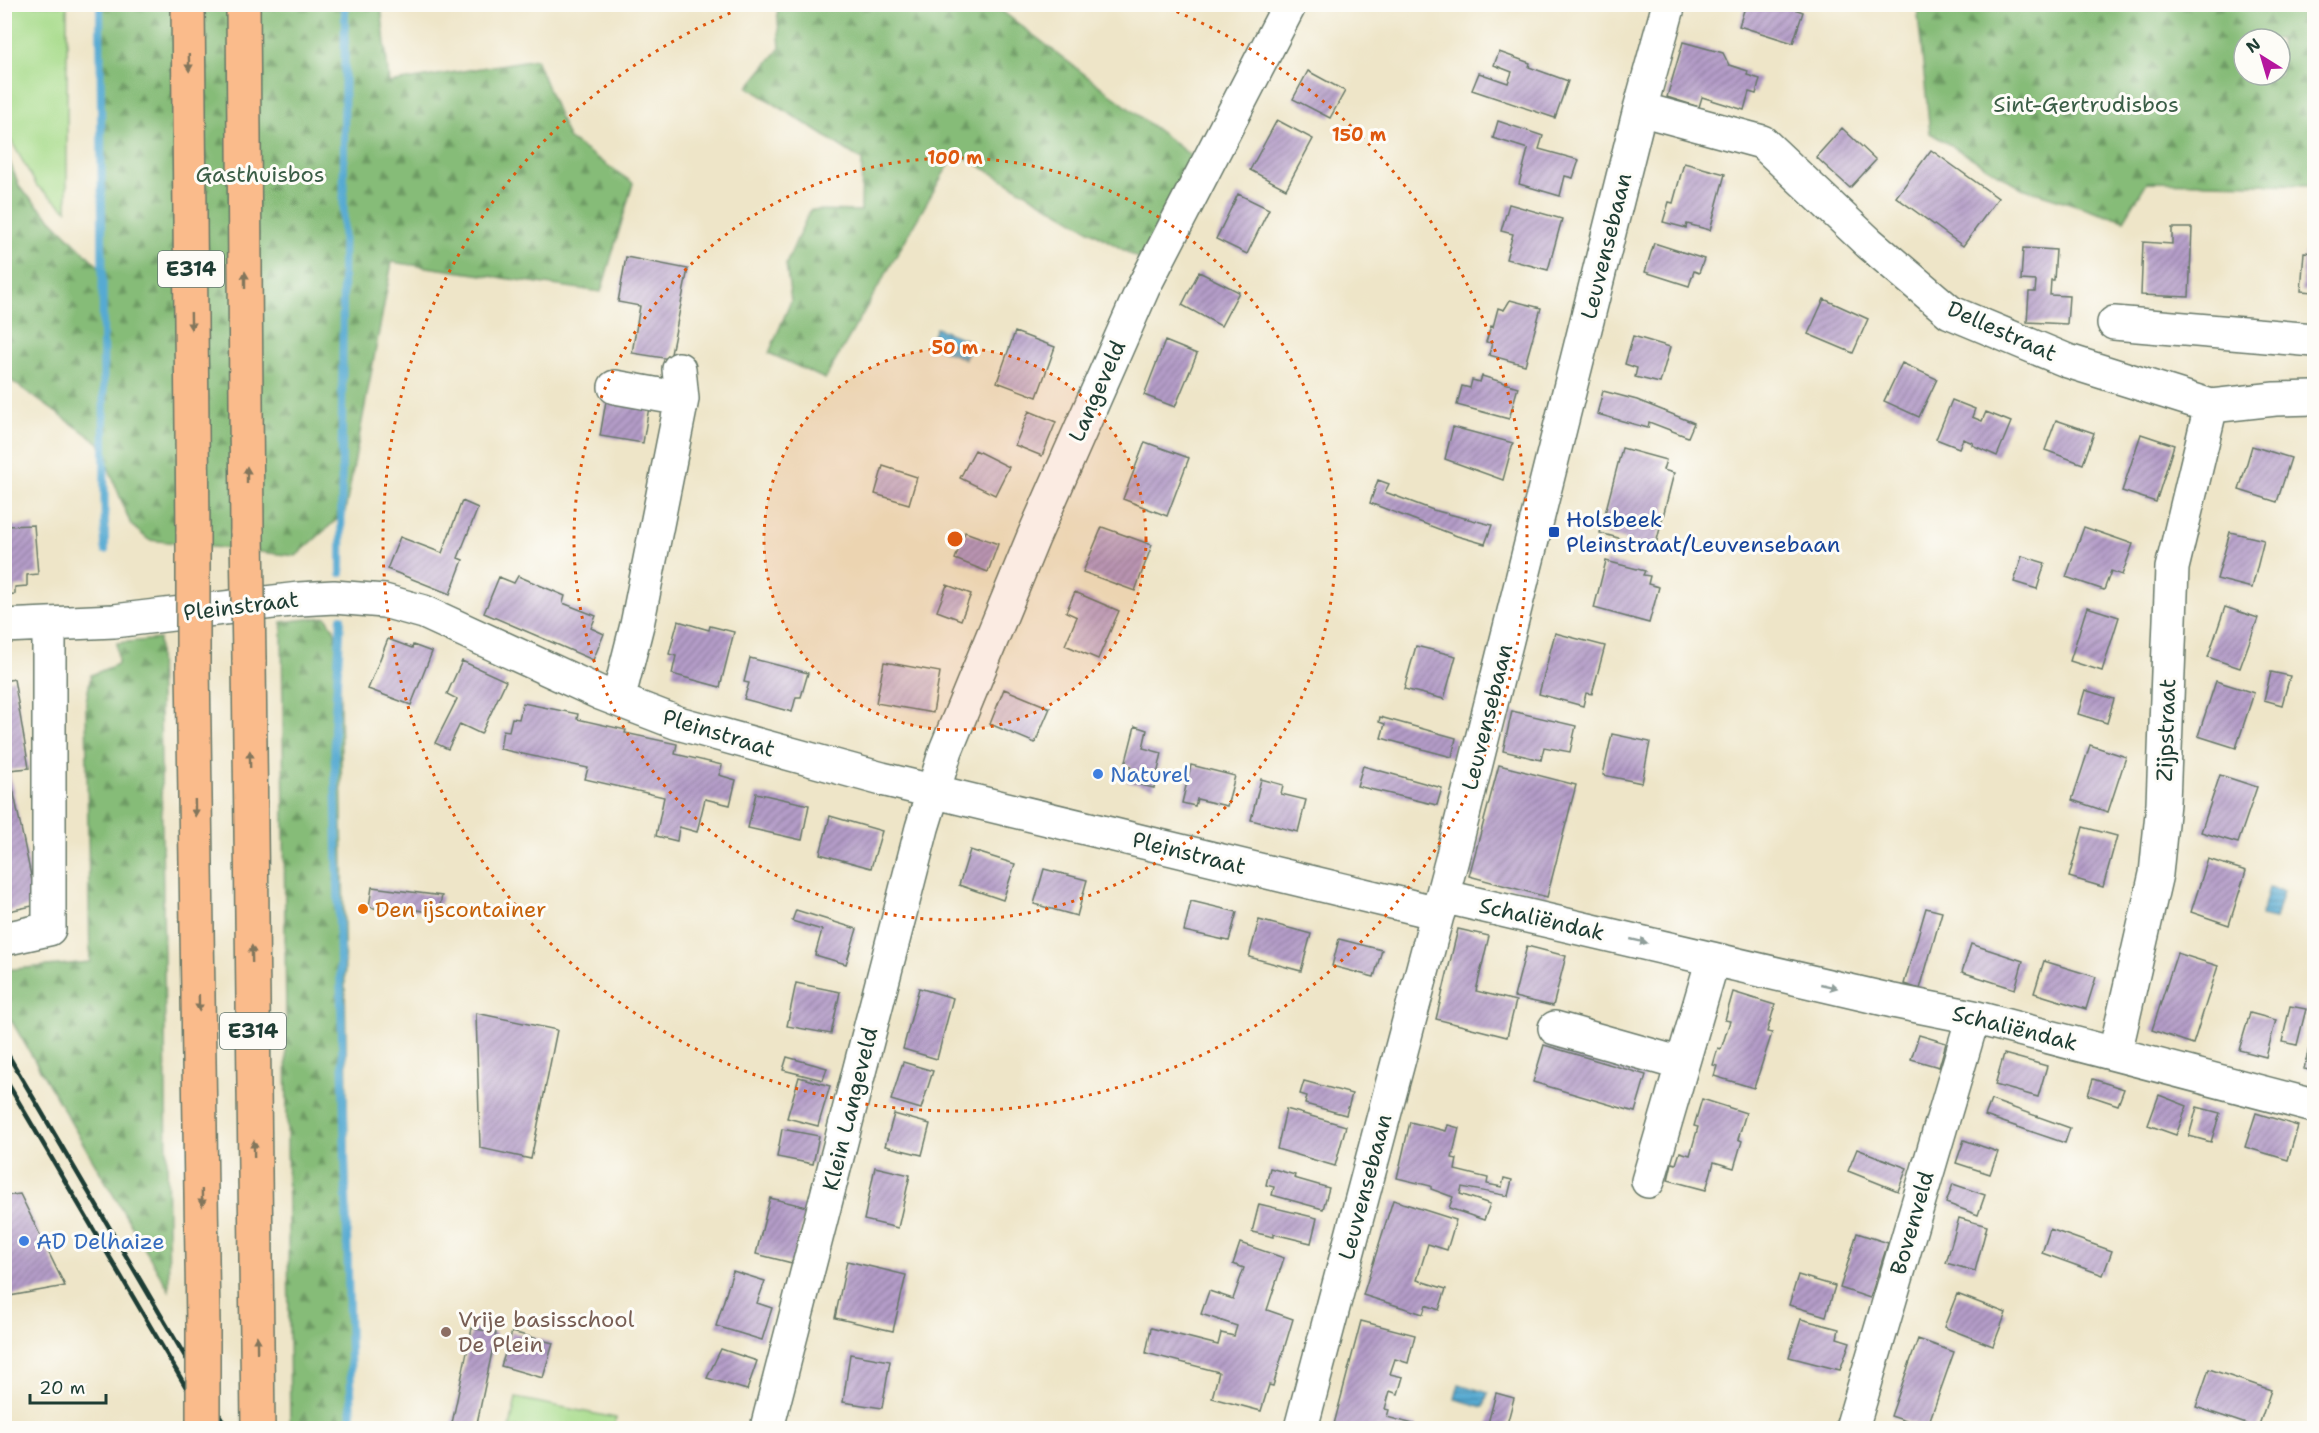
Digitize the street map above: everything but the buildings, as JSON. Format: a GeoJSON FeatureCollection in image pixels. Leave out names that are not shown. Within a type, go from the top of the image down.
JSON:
{"type":"FeatureCollection","features":[{"type":"Feature","properties":{"kind":"highway","name":"E314"},"geometry":{"type":"LineString","coordinates":[[188,4],[193,665],[203,1428]]}},
{"type":"Feature","properties":{"kind":"highway","name":"E314"},"geometry":{"type":"LineString","coordinates":[[243,4],[258,1415]]}},
{"type":"Feature","properties":{"kind":"street","name":"Langeveld"},"geometry":{"type":"LineString","coordinates":[[933,791],[946,750],[1033,538],[1143,288],[1290,4]]}},
{"type":"Feature","properties":{"kind":"street","name":"Leuvensebaan"},"geometry":{"type":"LineString","coordinates":[[1301,1428],[1440,904],[1640,109],[1669,4]]}},
{"type":"Feature","properties":{"kind":"street","name":"Dellestraat"},"geometry":{"type":"LineString","coordinates":[[1640,109],[1762,142],[1869,243],[1950,312],[2068,361],[2211,406],[2275,399],[2314,398]]}},
{"type":"Feature","properties":{"kind":"street"},"geometry":{"type":"LineString","coordinates":[[2114,323],[2314,340]]}},
{"type":"Feature","properties":{"kind":"street"},"geometry":{"type":"LineString","coordinates":[[615,387],[680,384],[662,446],[637,625],[618,700]]}},
{"type":"Feature","properties":{"kind":"street","name":"Zijpstraat"},"geometry":{"type":"LineString","coordinates":[[2115,1053],[2156,874],[2163,803],[2172,568],[2211,406]]}},
{"type":"Feature","properties":{"kind":"street","name":"Pleinstraat"},"geometry":{"type":"LineString","coordinates":[[4,626],[114,621],[299,599],[334,597],[384,601],[424,612],[533,664],[678,723],[933,791],[1440,904]]}},
{"type":"Feature","properties":{"kind":"street"},"geometry":{"type":"LineString","coordinates":[[4,939],[49,929],[49,624]]}},
{"type":"Feature","properties":{"kind":"street","name":"Klein Langeveld"},"geometry":{"type":"LineString","coordinates":[[767,1428],[933,791]]}},
{"type":"Feature","properties":{"kind":"street","name":"Schaliëndak"},"geometry":{"type":"LineString","coordinates":[[1440,904],[1713,959],[1972,1017],[2314,1106]]}},
{"type":"Feature","properties":{"kind":"street"},"geometry":{"type":"LineString","coordinates":[[1648,1181],[1713,959]]}},
{"type":"Feature","properties":{"kind":"street","name":"Bovenveld"},"geometry":{"type":"LineString","coordinates":[[1852,1428],[1972,1017]]}},
{"type":"Feature","properties":{"kind":"street"},"geometry":{"type":"LineString","coordinates":[[1555,1028],[1682,1065]]}},
{"type":"Feature","properties":{"kind":"green space"},"geometry":{"type":"Polygon","coordinates":[[[4,5],[67,5],[67,210],[37,186],[5,130],[4,5]]]}},
{"type":"Feature","properties":{"kind":"green space","name":"Gasthuisbos"},"geometry":{"type":"Polygon","coordinates":[[[100,5],[381,5],[389,83],[536,59],[568,138],[633,183],[601,292],[392,262],[345,512],[296,556],[149,540],[131,525],[99,443],[5,376],[5,150],[20,188],[103,271],[100,5]]]}},
{"type":"Feature","properties":{"kind":"green space"},"geometry":{"type":"Polygon","coordinates":[[[777,5],[994,5],[1199,162],[1144,262],[956,152],[825,379],[769,353],[791,301],[786,264],[810,210],[861,211],[862,160],[748,87],[780,48],[777,5]]]}},
{"type":"Feature","properties":{"kind":"green space","name":"Sint-Gertrudisbos"},"geometry":{"type":"Polygon","coordinates":[[[1917,5],[2314,5],[2314,185],[2147,182],[2124,220],[2022,188],[1930,133],[1917,5]]]}},
{"type":"Feature","properties":{"kind":"green space"},"geometry":{"type":"Polygon","coordinates":[[[326,617],[334,629],[339,650],[353,1428],[290,1428],[282,622],[326,617]]]}},
{"type":"Feature","properties":{"kind":"green space"},"geometry":{"type":"Polygon","coordinates":[[[159,639],[169,1290],[4,1008],[5,970],[90,962],[86,702],[91,675],[118,664],[117,643],[159,639]]]}},
{"type":"Feature","properties":{"kind":"green space"},"geometry":{"type":"Polygon","coordinates":[[[516,1398],[616,1418],[614,1428],[510,1428],[516,1398]]]}},
{"type":"Feature","properties":{"kind":"water"},"geometry":{"type":"Polygon","coordinates":[[[936,328],[972,342],[965,359],[929,345],[936,328]]]}},
{"type":"Feature","properties":{"kind":"water"},"geometry":{"type":"Polygon","coordinates":[[[2269,888],[2283,891],[2275,919],[2261,916],[2269,888]]]}},
{"type":"Feature","properties":{"kind":"water"},"geometry":{"type":"Polygon","coordinates":[[[1459,1384],[1488,1393],[1484,1407],[1455,1399],[1459,1384]]]}},
{"type":"Feature","properties":{"kind":"waterway"},"geometry":{"type":"LineString","coordinates":[[100,4],[105,550]]}},
{"type":"Feature","properties":{"kind":"waterway"},"geometry":{"type":"LineString","coordinates":[[341,573],[345,4]]}},
{"type":"Feature","properties":{"kind":"waterway"},"geometry":{"type":"LineString","coordinates":[[341,618],[334,729],[352,1428]]}},
{"type":"Feature","properties":{"kind":"railway"},"geometry":{"type":"LineString","coordinates":[[4,1048],[227,1428]]}},
{"type":"Feature","properties":{"kind":"railway"},"geometry":{"type":"LineString","coordinates":[[4,1077],[210,1428]]}},
{"type":"Feature","properties":{"kind":"place","name":"Holsbeek Pleinstraat/Leuvensebaan"},"geometry":{"type":"Point","coordinates":[1554,532]}},
{"type":"Feature","properties":{"kind":"place","name":"Naturel"},"geometry":{"type":"Point","coordinates":[1098,774]}},
{"type":"Feature","properties":{"kind":"place","name":"Den ijscontainer"},"geometry":{"type":"Point","coordinates":[363,909]}},
{"type":"Feature","properties":{"kind":"place","name":"AD Delhaize"},"geometry":{"type":"Point","coordinates":[24,1241]}},
{"type":"Feature","properties":{"kind":"place","name":"Vrije basisschool De Plein"},"geometry":{"type":"Point","coordinates":[446,1332]}}]}
